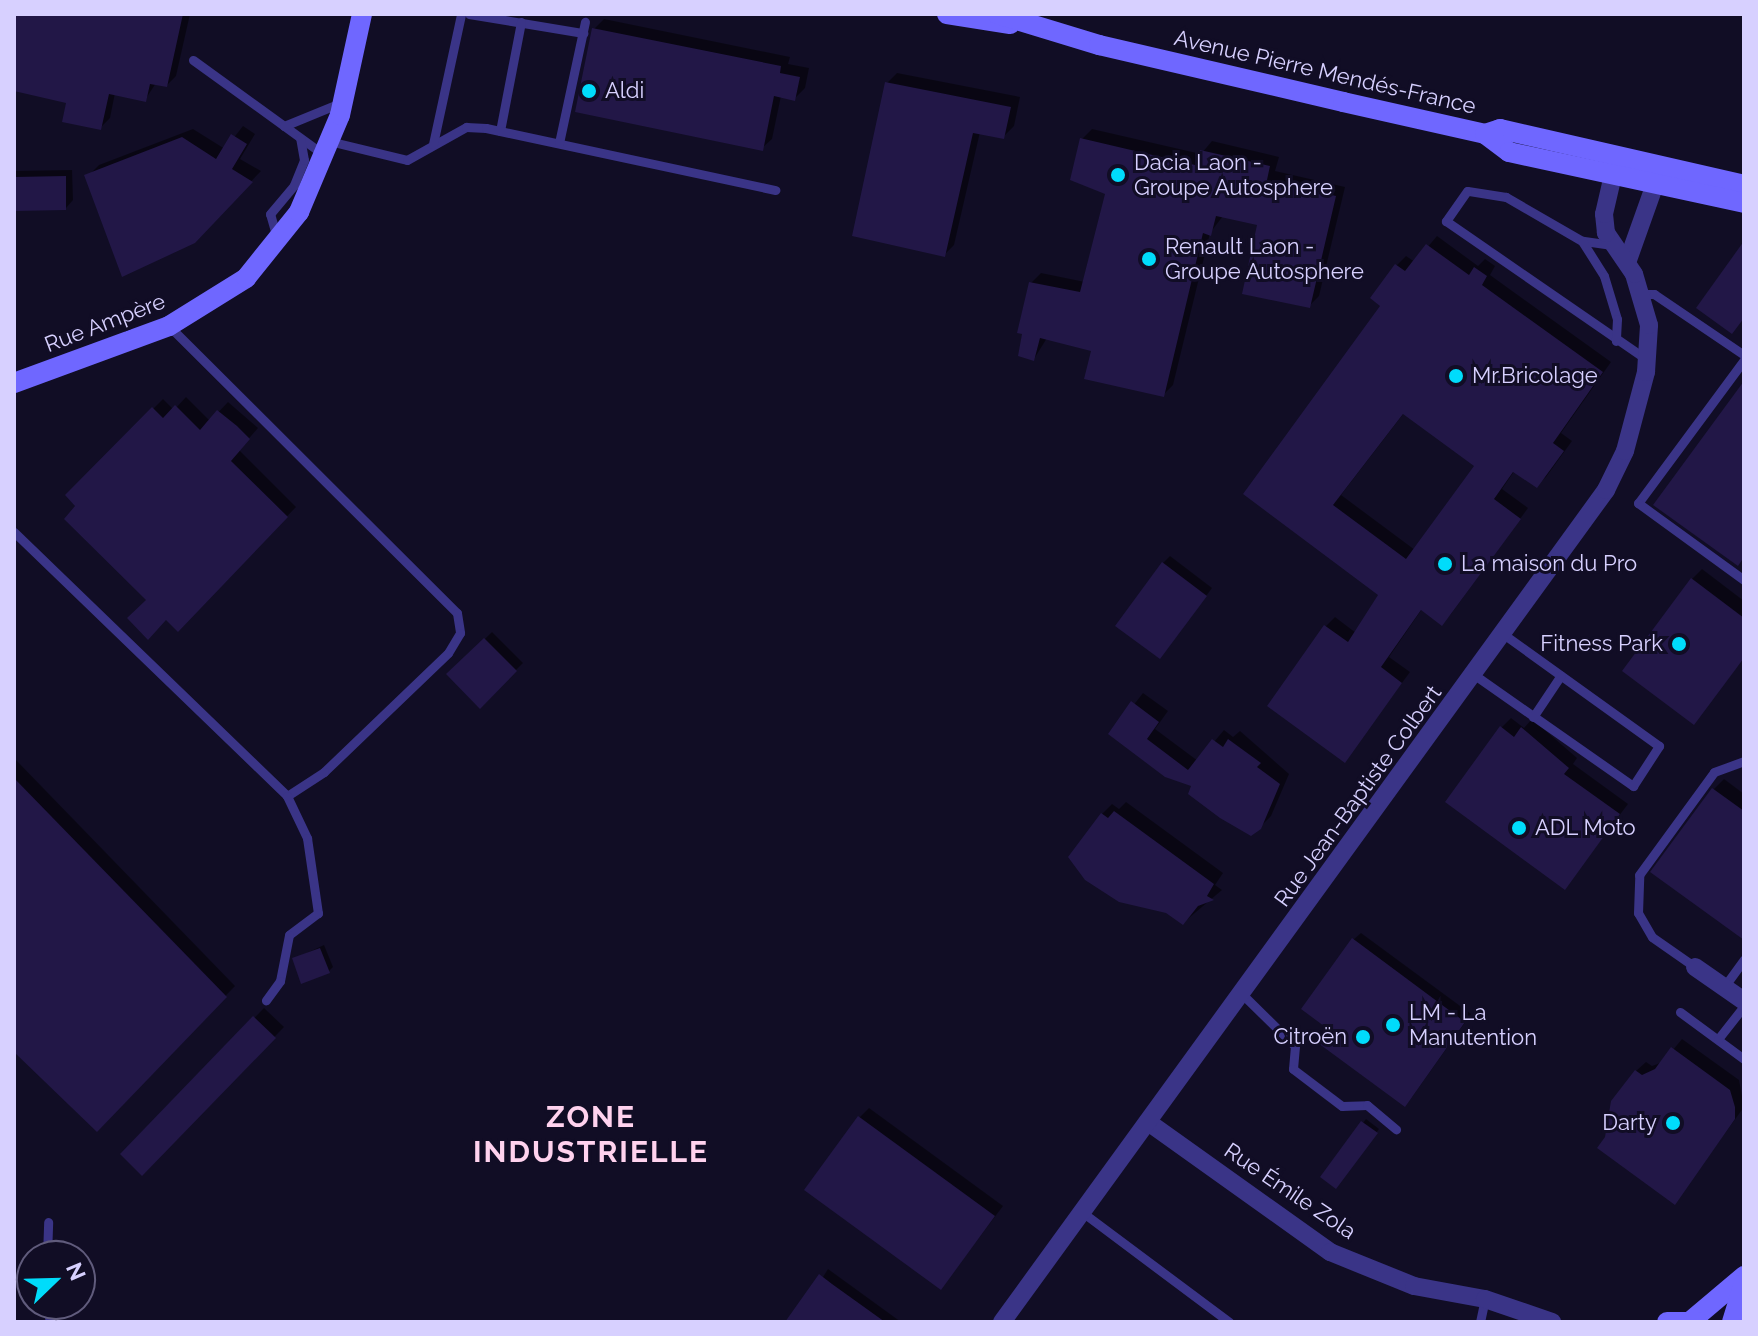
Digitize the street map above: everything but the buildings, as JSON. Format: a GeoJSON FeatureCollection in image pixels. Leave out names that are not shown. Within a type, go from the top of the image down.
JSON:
{"type":"FeatureCollection","features":[{"type":"Feature","properties":{"kind":"main road","name":"Rue Ampère"},"geometry":{"type":"LineString","coordinates":[[14,383],[169,326],[246,278],[299,212],[343,101],[362,14]]}},
{"type":"Feature","properties":{"kind":"main road","name":"Avenue Pierre Mendés-France"},"geometry":{"type":"LineString","coordinates":[[947,14],[1061,32]]}},
{"type":"Feature","properties":{"kind":"main road","name":"Avenue Pierre Mendés-France"},"geometry":{"type":"LineString","coordinates":[[997,14],[1485,134],[1509,152],[1612,177],[1658,175],[1744,185]]}},
{"type":"Feature","properties":{"kind":"main road","name":"Avenue Pierre Mendés-France"},"geometry":{"type":"LineString","coordinates":[[1485,134],[1500,129],[1618,156],[1658,175],[1744,203]]}},
{"type":"Feature","properties":{"kind":"main road"},"geometry":{"type":"LineString","coordinates":[[1667,1322],[1695,1321],[1744,1276]]}},
{"type":"Feature","properties":{"kind":"main road"},"geometry":{"type":"LineString","coordinates":[[1732,1322],[1744,1283]]}},
{"type":"Feature","properties":{"kind":"street"},"geometry":{"type":"LineString","coordinates":[[1612,245],[1604,214],[1618,156]]}},
{"type":"Feature","properties":{"kind":"street"},"geometry":{"type":"LineString","coordinates":[[1628,260],[1658,175]]}},
{"type":"Feature","properties":{"kind":"street","name":"Rue Jean-Baptiste Colbert"},"geometry":{"type":"LineString","coordinates":[[1002,1322],[1476,676],[1606,490],[1625,451],[1647,360],[1644,294],[1628,260],[1612,245]]}},
{"type":"Feature","properties":{"kind":"street"},"geometry":{"type":"LineString","coordinates":[[1695,967],[1744,1004]]}},
{"type":"Feature","properties":{"kind":"street","name":"Rue Émile Zola"},"geometry":{"type":"LineString","coordinates":[[1148,1122],[1330,1252],[1414,1286],[1485,1299],[1552,1322]]}},
{"type":"Feature","properties":{"kind":"lane"},"geometry":{"type":"LineString","coordinates":[[433,144],[461,14]]}},
{"type":"Feature","properties":{"kind":"lane"},"geometry":{"type":"LineString","coordinates":[[469,14],[584,27],[559,143]]}},
{"type":"Feature","properties":{"kind":"lane"},"geometry":{"type":"LineString","coordinates":[[500,131],[521,22]]}},
{"type":"Feature","properties":{"kind":"lane"},"geometry":{"type":"LineString","coordinates":[[193,60],[300,138],[326,148],[407,160],[466,127],[559,143],[775,190]]}},
{"type":"Feature","properties":{"kind":"lane"},"geometry":{"type":"LineString","coordinates":[[284,126],[343,101]]}},
{"type":"Feature","properties":{"kind":"lane"},"geometry":{"type":"LineString","coordinates":[[277,239],[270,214],[294,185],[304,160],[300,138]]}},
{"type":"Feature","properties":{"kind":"lane"},"geometry":{"type":"LineString","coordinates":[[1612,245],[1582,241],[1506,197],[1467,191],[1446,221],[1647,360]]}},
{"type":"Feature","properties":{"kind":"lane"},"geometry":{"type":"LineString","coordinates":[[1582,241],[1604,276],[1617,319],[1616,341]]}},
{"type":"Feature","properties":{"kind":"lane"},"geometry":{"type":"LineString","coordinates":[[1644,294],[1654,294],[1744,358],[1638,503],[1744,580]]}},
{"type":"Feature","properties":{"kind":"lane"},"geometry":{"type":"LineString","coordinates":[[169,326],[457,613],[460,633],[448,653],[324,772],[287,796]]}},
{"type":"Feature","properties":{"kind":"lane"},"geometry":{"type":"LineString","coordinates":[[14,532],[287,796],[307,838],[318,913],[289,935],[280,981],[266,1000]]}},
{"type":"Feature","properties":{"kind":"lane"},"geometry":{"type":"LineString","coordinates":[[1476,676],[1633,786],[1659,746],[1503,634]]}},
{"type":"Feature","properties":{"kind":"lane"},"geometry":{"type":"LineString","coordinates":[[1533,717],[1561,675]]}},
{"type":"Feature","properties":{"kind":"lane"},"geometry":{"type":"LineString","coordinates":[[1695,967],[1652,937],[1638,913],[1639,875],[1714,772],[1744,761]]}},
{"type":"Feature","properties":{"kind":"lane"},"geometry":{"type":"LineString","coordinates":[[1724,987],[1744,959]]}},
{"type":"Feature","properties":{"kind":"lane"},"geometry":{"type":"LineString","coordinates":[[1242,994],[1295,1046],[1293,1069],[1342,1106],[1367,1105],[1396,1129]]}},
{"type":"Feature","properties":{"kind":"lane"},"geometry":{"type":"LineString","coordinates":[[1718,1039],[1744,1004]]}},
{"type":"Feature","properties":{"kind":"lane"},"geometry":{"type":"LineString","coordinates":[[1680,1012],[1744,1059]]}},
{"type":"Feature","properties":{"kind":"lane"},"geometry":{"type":"LineString","coordinates":[[1082,1212],[1229,1322]]}},
{"type":"Feature","properties":{"kind":"lane"},"geometry":{"type":"LineString","coordinates":[[47,1240],[48,1222]]}},
{"type":"Feature","properties":{"kind":"lane"},"geometry":{"type":"LineString","coordinates":[[1480,1322],[1485,1299]]}},
{"type":"Feature","properties":{"kind":"place","name":"Aldi"},"geometry":{"type":"Point","coordinates":[589,91]}},
{"type":"Feature","properties":{"kind":"place","name":"Dacia Laon - Groupe Autosphere"},"geometry":{"type":"Point","coordinates":[1118,175]}},
{"type":"Feature","properties":{"kind":"place","name":"Renault Laon - Groupe Autosphere"},"geometry":{"type":"Point","coordinates":[1149,259]}},
{"type":"Feature","properties":{"kind":"place","name":"Mr.Bricolage"},"geometry":{"type":"Point","coordinates":[1456,376]}},
{"type":"Feature","properties":{"kind":"place","name":"La maison du Pro"},"geometry":{"type":"Point","coordinates":[1445,564]}},
{"type":"Feature","properties":{"kind":"place","name":"Fitness Park"},"geometry":{"type":"Point","coordinates":[1679,644]}},
{"type":"Feature","properties":{"kind":"place","name":"ADL Moto"},"geometry":{"type":"Point","coordinates":[1519,828]}},
{"type":"Feature","properties":{"kind":"place","name":"LM - La Manutention"},"geometry":{"type":"Point","coordinates":[1393,1025]}},
{"type":"Feature","properties":{"kind":"place","name":"Citroën"},"geometry":{"type":"Point","coordinates":[1363,1037]}},
{"type":"Feature","properties":{"kind":"place","name":"Darty"},"geometry":{"type":"Point","coordinates":[1673,1123]}},
{"type":"Feature","properties":{"kind":"district","name":"ZONE INDUSTRIELLE"},"geometry":{"type":"Point","coordinates":[591,1134]}}]}
